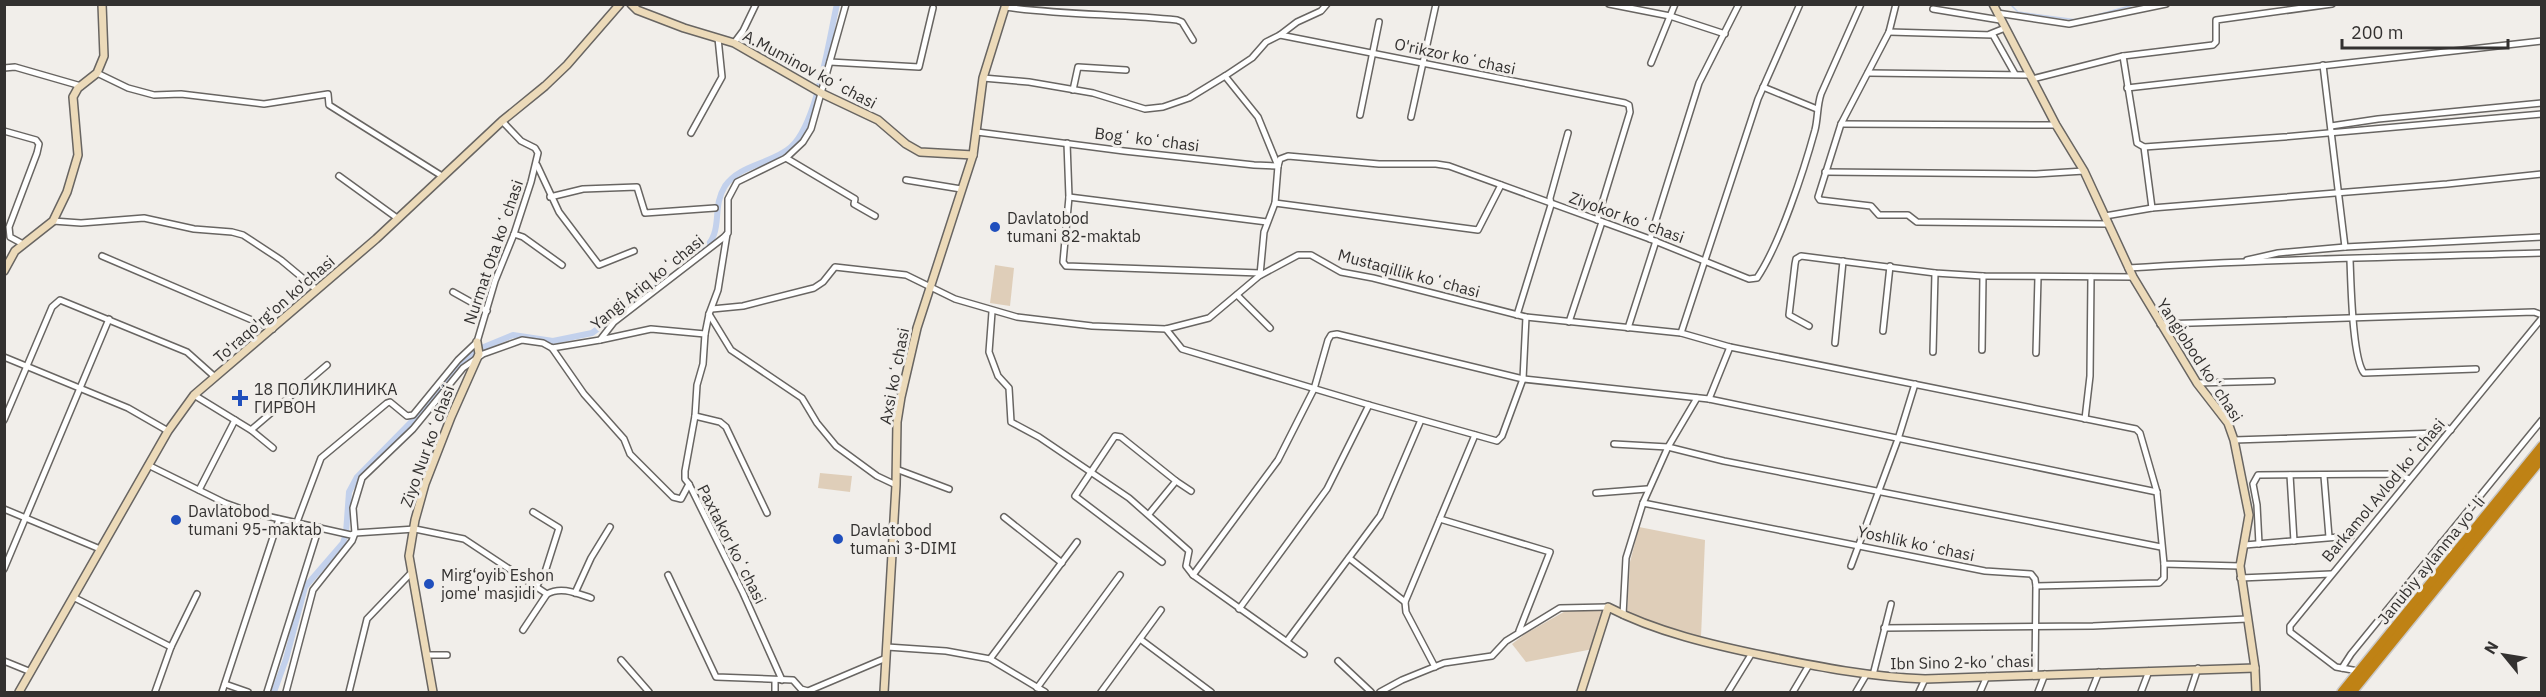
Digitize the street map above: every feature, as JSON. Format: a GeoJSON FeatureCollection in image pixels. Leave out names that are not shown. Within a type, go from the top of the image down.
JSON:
{"type":"FeatureCollection","features":[{"type":"Feature","properties":{"kind":"highway","name":"Janubiy aylanma yoʻli"},"geometry":{"type":"LineString","coordinates":[[2342,693],[2541,446]]}},
{"type":"Feature","properties":{"kind":"highway","name":"Janubiy aylanma yoʻli"},"geometry":{"type":"LineString","coordinates":[[2352,693],[2541,458]]}},
{"type":"Feature","properties":{"kind":"street"},"geometry":{"type":"LineString","coordinates":[[4,271],[15,251],[53,221],[68,192],[78,155],[72,102],[81,86],[97,73],[104,56],[102,4]]}},
{"type":"Feature","properties":{"kind":"street","name":"To'raqo'rg'on ko'chasi"},"geometry":{"type":"LineString","coordinates":[[19,693],[148,465],[168,431],[194,395],[317,290],[502,121],[567,65],[620,4]]}},
{"type":"Feature","properties":{"kind":"street","name":"A.Muminov koʻchasi"},"geometry":{"type":"LineString","coordinates":[[631,4],[637,10],[734,43],[821,92],[878,120],[906,144],[920,152],[973,155]]}},
{"type":"Feature","properties":{"kind":"street"},"geometry":{"type":"LineString","coordinates":[[734,43],[743,31],[756,4]]}},
{"type":"Feature","properties":{"kind":"street","name":"Yangi Ariq koʻchasi"},"geometry":{"type":"LineString","coordinates":[[353,534],[353,508],[363,478],[413,429],[463,368],[483,354],[522,340],[543,343],[552,348],[600,340],[614,322],[728,234],[728,200],[737,182],[786,158],[803,142],[811,129],[846,4]]}},
{"type":"Feature","properties":{"kind":"street"},"geometry":{"type":"LineString","coordinates":[[983,78],[1073,90],[1118,99],[1145,109],[1154,108],[1188,98],[1225,76],[1252,58],[1266,42],[1297,22],[1321,11],[1327,4]]}},
{"type":"Feature","properties":{"kind":"street"},"geometry":{"type":"LineString","coordinates":[[1412,117],[1436,4]]}},
{"type":"Feature","properties":{"kind":"street"},"geometry":{"type":"LineString","coordinates":[[1609,4],[1670,16],[1725,34]]}},
{"type":"Feature","properties":{"kind":"street"},"geometry":{"type":"LineString","coordinates":[[1651,63],[1675,4]]}},
{"type":"Feature","properties":{"kind":"street"},"geometry":{"type":"LineString","coordinates":[[1628,328],[1699,83],[1739,4]]}},
{"type":"Feature","properties":{"kind":"street"},"geometry":{"type":"LineString","coordinates":[[1681,333],[1763,87],[1800,4]]}},
{"type":"Feature","properties":{"kind":"street"},"geometry":{"type":"LineString","coordinates":[[1763,87],[1817,109],[1821,94],[1861,4]]}},
{"type":"Feature","properties":{"kind":"street"},"geometry":{"type":"LineString","coordinates":[[1896,4],[1889,32],[1841,124],[1818,197],[1820,200],[1871,206],[1879,215],[1908,215],[1917,222],[2109,224]]}},
{"type":"Feature","properties":{"kind":"street","name":"Yangiobod koʻchasi"},"geometry":{"type":"LineString","coordinates":[[1993,4],[2056,125],[2084,171],[2128,268],[2197,383],[2222,414],[2234,440],[2249,514],[2240,578],[2255,668],[2256,693]]}},
{"type":"Feature","properties":{"kind":"street"},"geometry":{"type":"LineString","coordinates":[[1933,9],[2069,24],[2166,4]]}},
{"type":"Feature","properties":{"kind":"street"},"geometry":{"type":"LineString","coordinates":[[1868,73],[2014,74],[2030,77],[2123,56],[2213,45],[2216,42],[2216,20],[2302,6],[2332,4]]}},
{"type":"Feature","properties":{"kind":"street"},"geometry":{"type":"LineString","coordinates":[[1005,6],[1037,11],[1121,14],[1177,20],[1182,22],[1193,40]]}},
{"type":"Feature","properties":{"kind":"street","name":"Axsi koʻchasi"},"geometry":{"type":"LineString","coordinates":[[884,693],[896,485],[897,422],[901,397],[929,287],[973,155],[983,78],[996,42],[1005,6]]}},
{"type":"Feature","properties":{"kind":"street"},"geometry":{"type":"LineString","coordinates":[[830,62],[919,67],[933,8]]}},
{"type":"Feature","properties":{"kind":"street"},"geometry":{"type":"LineString","coordinates":[[1360,114],[1378,22]]}},
{"type":"Feature","properties":{"kind":"street"},"geometry":{"type":"LineString","coordinates":[[1889,32],[1990,34],[2005,28]]}},
{"type":"Feature","properties":{"kind":"street"},"geometry":{"type":"LineString","coordinates":[[1990,34],[1996,38],[2014,74]]}},
{"type":"Feature","properties":{"kind":"street","name":"O'rikzor koʻchasi"},"geometry":{"type":"LineString","coordinates":[[1280,35],[1424,62],[1629,105],[1630,112],[1600,221]]}},
{"type":"Feature","properties":{"kind":"street"},"geometry":{"type":"LineString","coordinates":[[691,133],[722,77],[718,38]]}},
{"type":"Feature","properties":{"kind":"street"},"geometry":{"type":"LineString","coordinates":[[2127,88],[2541,41]]}},
{"type":"Feature","properties":{"kind":"street"},"geometry":{"type":"LineString","coordinates":[[2123,56],[2136,143],[2144,147],[2332,129],[2541,114]]}},
{"type":"Feature","properties":{"kind":"street"},"geometry":{"type":"LineString","coordinates":[[2324,65],[2345,247]]}},
{"type":"Feature","properties":{"kind":"street"},"geometry":{"type":"LineString","coordinates":[[4,68],[15,67],[81,86]]}},
{"type":"Feature","properties":{"kind":"street"},"geometry":{"type":"LineString","coordinates":[[1073,90],[1078,67],[1125,70]]}},
{"type":"Feature","properties":{"kind":"street"},"geometry":{"type":"LineString","coordinates":[[97,73],[128,87],[154,95],[180,94],[264,104],[328,94],[330,105],[442,176]]}},
{"type":"Feature","properties":{"kind":"street"},"geometry":{"type":"LineString","coordinates":[[1067,142],[1069,197],[1063,262],[1069,267],[1260,274],[1267,222],[1275,202],[1278,166],[1258,117],[1225,76]]}},
{"type":"Feature","properties":{"kind":"street"},"geometry":{"type":"LineString","coordinates":[[2332,129],[2378,119],[2541,103]]}},
{"type":"Feature","properties":{"kind":"street","name":"Ziyokor koʻchasi"},"geometry":{"type":"LineString","coordinates":[[1278,166],[1280,159],[1288,156],[1380,164],[1449,166],[1653,240],[1749,279],[1757,278],[1777,238],[1815,130],[1817,109]]}},
{"type":"Feature","properties":{"kind":"street","name":"Nurmat Ota koʻchasi"},"geometry":{"type":"LineString","coordinates":[[297,522],[318,465],[325,453],[387,403],[390,402],[407,416],[412,415],[458,360],[477,342],[495,281],[514,234],[537,165],[538,153],[535,148],[522,141],[502,121]]}},
{"type":"Feature","properties":{"kind":"street"},"geometry":{"type":"LineString","coordinates":[[1841,124],[2056,125]]}},
{"type":"Feature","properties":{"kind":"street"},"geometry":{"type":"LineString","coordinates":[[4,131],[36,140],[39,147],[4,238]]}},
{"type":"Feature","properties":{"kind":"street","name":"Bogʻ koʻchasi"},"geometry":{"type":"LineString","coordinates":[[977,132],[1278,166]]}},
{"type":"Feature","properties":{"kind":"street"},"geometry":{"type":"LineString","coordinates":[[1517,315],[1551,204],[1550,198],[1568,133]]}},
{"type":"Feature","properties":{"kind":"street"},"geometry":{"type":"LineString","coordinates":[[2144,147],[2152,208]]}},
{"type":"Feature","properties":{"kind":"street"},"geometry":{"type":"LineString","coordinates":[[786,158],[855,199],[854,204],[875,216]]}},
{"type":"Feature","properties":{"kind":"street"},"geometry":{"type":"LineString","coordinates":[[537,165],[559,212],[600,265],[634,251]]}},
{"type":"Feature","properties":{"kind":"street"},"geometry":{"type":"LineString","coordinates":[[1825,172],[2036,174],[2084,171]]}},
{"type":"Feature","properties":{"kind":"street"},"geometry":{"type":"LineString","coordinates":[[2105,216],[2152,208],[2541,174]]}},
{"type":"Feature","properties":{"kind":"street"},"geometry":{"type":"LineString","coordinates":[[339,176],[397,218]]}},
{"type":"Feature","properties":{"kind":"street"},"geometry":{"type":"LineString","coordinates":[[906,180],[961,189]]}},
{"type":"Feature","properties":{"kind":"street"},"geometry":{"type":"LineString","coordinates":[[1275,202],[1478,230],[1501,185]]}},
{"type":"Feature","properties":{"kind":"street"},"geometry":{"type":"LineString","coordinates":[[550,197],[583,189],[637,188],[645,213],[715,208]]}},
{"type":"Feature","properties":{"kind":"street"},"geometry":{"type":"LineString","coordinates":[[1069,197],[1267,222]]}},
{"type":"Feature","properties":{"kind":"street"},"geometry":{"type":"LineString","coordinates":[[53,221],[81,224],[144,218],[243,235],[289,265],[317,290]]}},
{"type":"Feature","properties":{"kind":"street"},"geometry":{"type":"LineString","coordinates":[[1569,322],[1600,221]]}},
{"type":"Feature","properties":{"kind":"street"},"geometry":{"type":"LineString","coordinates":[[9,227],[10,237],[23,244]]}},
{"type":"Feature","properties":{"kind":"street"},"geometry":{"type":"LineString","coordinates":[[514,234],[523,237],[562,265]]}},
{"type":"Feature","properties":{"kind":"street"},"geometry":{"type":"LineString","coordinates":[[689,484],[685,479],[685,471],[695,416],[705,334],[723,268],[728,234]]}},
{"type":"Feature","properties":{"kind":"street"},"geometry":{"type":"LineString","coordinates":[[2246,260],[2278,253],[2345,247],[2541,237]]}},
{"type":"Feature","properties":{"kind":"street"},"geometry":{"type":"LineString","coordinates":[[2128,268],[2246,260],[2350,260],[2541,253]]}},
{"type":"Feature","properties":{"kind":"street","name":"Mustaqillik koʻchasi"},"geometry":{"type":"LineString","coordinates":[[710,311],[743,306],[814,288],[823,282],[835,267],[906,274],[929,287],[992,312],[1064,323],[1166,329],[1209,318],[1260,274],[1298,255],[1311,255],[1341,272],[1526,317],[1681,333],[1730,347]]}},
{"type":"Feature","properties":{"kind":"street"},"geometry":{"type":"LineString","coordinates":[[102,256],[273,328]]}},
{"type":"Feature","properties":{"kind":"street"},"geometry":{"type":"LineString","coordinates":[[1809,326],[1790,315],[1796,260],[1801,256],[1935,273],[1983,276],[2133,277]]}},
{"type":"Feature","properties":{"kind":"street"},"geometry":{"type":"LineString","coordinates":[[2350,260],[2361,370],[2367,375],[2476,369]]}},
{"type":"Feature","properties":{"kind":"street"},"geometry":{"type":"LineString","coordinates":[[1835,343],[1843,261]]}},
{"type":"Feature","properties":{"kind":"street"},"geometry":{"type":"LineString","coordinates":[[1883,331],[1890,266]]}},
{"type":"Feature","properties":{"kind":"street"},"geometry":{"type":"LineString","coordinates":[[1933,351],[1935,273]]}},
{"type":"Feature","properties":{"kind":"street"},"geometry":{"type":"LineString","coordinates":[[1982,350],[1983,276]]}},
{"type":"Feature","properties":{"kind":"street"},"geometry":{"type":"LineString","coordinates":[[2036,353],[2038,277]]}},
{"type":"Feature","properties":{"kind":"street"},"geometry":{"type":"LineString","coordinates":[[2085,419],[2090,376],[2091,277]]}},
{"type":"Feature","properties":{"kind":"street"},"geometry":{"type":"LineString","coordinates":[[453,292],[487,310]]}},
{"type":"Feature","properties":{"kind":"street"},"geometry":{"type":"LineString","coordinates":[[1237,295],[1270,328]]}},
{"type":"Feature","properties":{"kind":"street"},"geometry":{"type":"LineString","coordinates":[[4,420],[56,302],[65,300],[187,352],[215,376]]}},
{"type":"Feature","properties":{"kind":"street"},"geometry":{"type":"LineString","coordinates":[[710,311],[731,350],[802,398],[817,423],[836,446],[877,476],[896,485]]}},
{"type":"Feature","properties":{"kind":"street"},"geometry":{"type":"LineString","coordinates":[[992,312],[989,352],[999,376],[1009,388],[1011,422],[1039,437],[1091,471],[1149,514],[1189,551],[1186,566],[1193,575],[1304,654]]}},
{"type":"Feature","properties":{"kind":"street"},"geometry":{"type":"LineString","coordinates":[[2160,324],[2534,312],[2541,316]]}},
{"type":"Feature","properties":{"kind":"street","name":"Barkamol Avlod koʻchasi"},"geometry":{"type":"LineString","coordinates":[[2360,671],[2336,667],[2289,629],[2290,626],[2541,316]]}},
{"type":"Feature","properties":{"kind":"street"},"geometry":{"type":"LineString","coordinates":[[1166,329],[1182,349],[1497,441],[1502,436],[1523,379],[1526,317]]}},
{"type":"Feature","properties":{"kind":"street"},"geometry":{"type":"LineString","coordinates":[[4,569],[109,319]]}},
{"type":"Feature","properties":{"kind":"street"},"geometry":{"type":"LineString","coordinates":[[600,340],[651,329],[705,334]]}},
{"type":"Feature","properties":{"kind":"street"},"geometry":{"type":"LineString","coordinates":[[1193,575],[1278,460],[1314,389],[1328,340],[1331,335],[1337,334],[1523,379],[1708,399],[2157,492]]}},
{"type":"Feature","properties":{"kind":"street"},"geometry":{"type":"LineString","coordinates":[[477,342],[477,357]]}},
{"type":"Feature","properties":{"kind":"street"},"geometry":{"type":"LineString","coordinates":[[1708,399],[1730,347],[2140,431],[2157,492],[2164,564],[2163,578],[2159,583],[2036,586],[2036,673]]}},
{"type":"Feature","properties":{"kind":"street","name":"Paxtakor koʻchasi"},"geometry":{"type":"LineString","coordinates":[[552,348],[584,394],[624,439],[630,454],[673,497],[681,499],[689,484]]}},
{"type":"Feature","properties":{"kind":"street"},"geometry":{"type":"LineString","coordinates":[[4,357],[128,408],[168,431]]}},
{"type":"Feature","properties":{"kind":"street","name":"Ziyo Nur koʻchasi"},"geometry":{"type":"LineString","coordinates":[[433,693],[409,556],[415,520],[425,484],[477,357]]}},
{"type":"Feature","properties":{"kind":"street"},"geometry":{"type":"LineString","coordinates":[[251,429],[327,365]]}},
{"type":"Feature","properties":{"kind":"street"},"geometry":{"type":"LineString","coordinates":[[2197,383],[2272,381]]}},
{"type":"Feature","properties":{"kind":"street"},"geometry":{"type":"LineString","coordinates":[[1851,566],[1898,438],[1915,384]]}},
{"type":"Feature","properties":{"kind":"street"},"geometry":{"type":"LineString","coordinates":[[194,395],[251,429],[273,448]]}},
{"type":"Feature","properties":{"kind":"street"},"geometry":{"type":"LineString","coordinates":[[1623,615],[1626,558],[1647,489],[1668,447],[1697,398]]}},
{"type":"Feature","properties":{"kind":"street"},"geometry":{"type":"LineString","coordinates":[[1239,609],[1328,489],[1369,405]]}},
{"type":"Feature","properties":{"kind":"street"},"geometry":{"type":"LineString","coordinates":[[695,416],[720,422],[726,427],[767,513]]}},
{"type":"Feature","properties":{"kind":"street"},"geometry":{"type":"LineString","coordinates":[[199,490],[234,420]]}},
{"type":"Feature","properties":{"kind":"street"},"geometry":{"type":"LineString","coordinates":[[1287,641],[1386,507],[1421,420]]}},
{"type":"Feature","properties":{"kind":"street"},"geometry":{"type":"LineString","coordinates":[[2342,668],[2541,420]]}},
{"type":"Feature","properties":{"kind":"street"},"geometry":{"type":"LineString","coordinates":[[2234,440],[2438,433],[2445,427],[2451,430]]}},
{"type":"Feature","properties":{"kind":"street"},"geometry":{"type":"LineString","coordinates":[[1162,562],[1076,498],[1075,494],[1118,435],[1176,481],[1191,490]]}},
{"type":"Feature","properties":{"kind":"street"},"geometry":{"type":"LineString","coordinates":[[1435,667],[1406,612],[1405,602],[1475,435]]}},
{"type":"Feature","properties":{"kind":"street"},"geometry":{"type":"LineString","coordinates":[[1614,444],[1668,447],[1879,492],[2161,547]]}},
{"type":"Feature","properties":{"kind":"street"},"geometry":{"type":"LineString","coordinates":[[148,465],[225,503],[279,519],[343,533],[415,529],[467,540],[547,594]]}},
{"type":"Feature","properties":{"kind":"street"},"geometry":{"type":"LineString","coordinates":[[896,469],[949,489]]}},
{"type":"Feature","properties":{"kind":"street"},"geometry":{"type":"LineString","coordinates":[[2259,544],[2254,479],[2258,475],[2399,474],[2409,479]]}},
{"type":"Feature","properties":{"kind":"street"},"geometry":{"type":"LineString","coordinates":[[2290,476],[2294,541]]}},
{"type":"Feature","properties":{"kind":"street"},"geometry":{"type":"LineString","coordinates":[[2325,476],[2329,537]]}},
{"type":"Feature","properties":{"kind":"street"},"geometry":{"type":"LineString","coordinates":[[1149,514],[1176,481]]}},
{"type":"Feature","properties":{"kind":"street","name":"Paxtakor koʻchasi"},"geometry":{"type":"LineString","coordinates":[[689,484],[743,593],[778,680]]}},
{"type":"Feature","properties":{"kind":"street"},"geometry":{"type":"LineString","coordinates":[[1596,493],[1647,489]]}},
{"type":"Feature","properties":{"kind":"street","name":"Yoshlik koʻchasi"},"geometry":{"type":"LineString","coordinates":[[1643,503],[1985,571],[2031,574],[2036,586]]}},
{"type":"Feature","properties":{"kind":"street"},"geometry":{"type":"LineString","coordinates":[[4,509],[100,549]]}},
{"type":"Feature","properties":{"kind":"street"},"geometry":{"type":"LineString","coordinates":[[533,512],[559,528],[545,572],[536,587]]}},
{"type":"Feature","properties":{"kind":"street"},"geometry":{"type":"LineString","coordinates":[[1004,517],[1062,563]]}},
{"type":"Feature","properties":{"kind":"street"},"geometry":{"type":"LineString","coordinates":[[222,693],[279,519]]}},
{"type":"Feature","properties":{"kind":"street"},"geometry":{"type":"LineString","coordinates":[[1440,519],[1550,552],[1518,632]]}},
{"type":"Feature","properties":{"kind":"street"},"geometry":{"type":"LineString","coordinates":[[267,693],[320,527]]}},
{"type":"Feature","properties":{"kind":"street"},"geometry":{"type":"LineString","coordinates":[[575,593],[591,558],[610,527]]}},
{"type":"Feature","properties":{"kind":"street"},"geometry":{"type":"LineString","coordinates":[[286,693],[313,590],[331,565],[344,552],[353,534]]}},
{"type":"Feature","properties":{"kind":"street"},"geometry":{"type":"LineString","coordinates":[[2245,545],[2351,536]]}},
{"type":"Feature","properties":{"kind":"street"},"geometry":{"type":"LineString","coordinates":[[990,659],[1077,542]]}},
{"type":"Feature","properties":{"kind":"street"},"geometry":{"type":"LineString","coordinates":[[2441,543],[2455,555]]}},
{"type":"Feature","properties":{"kind":"street"},"geometry":{"type":"LineString","coordinates":[[1349,558],[1405,602]]}},
{"type":"Feature","properties":{"kind":"street"},"geometry":{"type":"LineString","coordinates":[[2164,564],[2240,566]]}},
{"type":"Feature","properties":{"kind":"street"},"geometry":{"type":"LineString","coordinates":[[350,693],[367,620],[411,573]]}},
{"type":"Feature","properties":{"kind":"street"},"geometry":{"type":"LineString","coordinates":[[2240,578],[2331,574]]}},
{"type":"Feature","properties":{"kind":"street"},"geometry":{"type":"LineString","coordinates":[[668,575],[716,677],[793,680],[808,692],[886,658]]}},
{"type":"Feature","properties":{"kind":"street"},"geometry":{"type":"LineString","coordinates":[[1037,688],[1120,575]]}},
{"type":"Feature","properties":{"kind":"street"},"geometry":{"type":"LineString","coordinates":[[523,630],[547,594],[558,590],[591,597]]}},
{"type":"Feature","properties":{"kind":"street"},"geometry":{"type":"LineString","coordinates":[[155,693],[171,647],[197,594]]}},
{"type":"Feature","properties":{"kind":"street"},"geometry":{"type":"LineString","coordinates":[[73,597],[171,647]]}},
{"type":"Feature","properties":{"kind":"street"},"geometry":{"type":"LineString","coordinates":[[1856,693],[1869,675],[1891,604]]}},
{"type":"Feature","properties":{"kind":"street"},"geometry":{"type":"LineString","coordinates":[[1380,693],[1402,680],[1444,663],[1492,656],[1518,632],[1560,608],[1608,607],[1581,693]]}},
{"type":"Feature","properties":{"kind":"street","name":"Ibn Sino 2-koʼchasi"},"geometry":{"type":"LineString","coordinates":[[1608,607],[1623,615],[1689,637],[1752,653],[1869,675],[1925,679],[2036,673],[2255,668]]}},
{"type":"Feature","properties":{"kind":"street"},"geometry":{"type":"LineString","coordinates":[[1101,693],[1161,610]]}},
{"type":"Feature","properties":{"kind":"street"},"geometry":{"type":"LineString","coordinates":[[1884,628],[2184,623],[2247,619]]}},
{"type":"Feature","properties":{"kind":"street"},"geometry":{"type":"LineString","coordinates":[[1140,639],[1211,693]]}},
{"type":"Feature","properties":{"kind":"street"},"geometry":{"type":"LineString","coordinates":[[887,647],[946,651],[990,659],[1045,693]]}},
{"type":"Feature","properties":{"kind":"street"},"geometry":{"type":"LineString","coordinates":[[1728,693],[1752,653]]}},
{"type":"Feature","properties":{"kind":"street"},"geometry":{"type":"LineString","coordinates":[[428,656],[447,655]]}},
{"type":"Feature","properties":{"kind":"street"},"geometry":{"type":"LineString","coordinates":[[621,660],[650,693]]}},
{"type":"Feature","properties":{"kind":"street"},"geometry":{"type":"LineString","coordinates":[[4,661],[31,672]]}},
{"type":"Feature","properties":{"kind":"street"},"geometry":{"type":"LineString","coordinates":[[1338,661],[1371,693]]}},
{"type":"Feature","properties":{"kind":"street"},"geometry":{"type":"LineString","coordinates":[[1793,693],[1809,665]]}},
{"type":"Feature","properties":{"kind":"street"},"geometry":{"type":"LineString","coordinates":[[2190,693],[2198,668]]}},
{"type":"Feature","properties":{"kind":"street"},"geometry":{"type":"LineString","coordinates":[[2141,693],[2149,671]]}},
{"type":"Feature","properties":{"kind":"street"},"geometry":{"type":"LineString","coordinates":[[2091,693],[2099,672]]}},
{"type":"Feature","properties":{"kind":"street"},"geometry":{"type":"LineString","coordinates":[[2038,693],[2045,673]]}},
{"type":"Feature","properties":{"kind":"street"},"geometry":{"type":"LineString","coordinates":[[1980,693],[1987,676]]}},
{"type":"Feature","properties":{"kind":"street"},"geometry":{"type":"LineString","coordinates":[[1919,693],[1925,679]]}},
{"type":"Feature","properties":{"kind":"street"},"geometry":{"type":"LineString","coordinates":[[775,693],[778,680]]}},
{"type":"Feature","properties":{"kind":"street"},"geometry":{"type":"LineString","coordinates":[[225,684],[248,693]]}},
{"type":"Feature","properties":{"kind":"shaded area"},"geometry":{"type":"Polygon","coordinates":[[[995,265],[1014,268],[1010,306],[990,303],[995,265]]]}},
{"type":"Feature","properties":{"kind":"shaded area"},"geometry":{"type":"Polygon","coordinates":[[[820,473],[852,476],[850,492],[818,488],[820,473]]]}},
{"type":"Feature","properties":{"kind":"shaded area"},"geometry":{"type":"Polygon","coordinates":[[[1639,527],[1705,540],[1701,637],[1627,614],[1630,562],[1639,527]]]}},
{"type":"Feature","properties":{"kind":"shaded area"},"geometry":{"type":"Polygon","coordinates":[[[1569,609],[1604,611],[1593,649],[1526,662],[1512,644],[1569,609]]]}},
{"type":"Feature","properties":{"kind":"waterway"},"geometry":{"type":"LineString","coordinates":[[701,252],[709,244],[716,229],[718,204],[725,186],[747,168],[783,153],[800,136],[808,120],[821,80],[837,4]]}},
{"type":"Feature","properties":{"kind":"waterway"},"geometry":{"type":"LineString","coordinates":[[2010,4],[2018,12],[2077,20]]}},
{"type":"Feature","properties":{"kind":"waterway"},"geometry":{"type":"LineString","coordinates":[[2082,19],[2137,4]]}},
{"type":"Feature","properties":{"kind":"waterway"},"geometry":{"type":"LineString","coordinates":[[274,692],[286,659],[305,587],[343,543],[346,533],[349,492],[357,477],[414,419],[466,358],[479,349],[513,335],[553,341],[592,333],[660,284]]}},
{"type":"Feature","properties":{"kind":"place","name":"Davlatobod tumani 82-maktab"},"geometry":{"type":"Point","coordinates":[995,227]}},
{"type":"Feature","properties":{"kind":"place","name":"18 ПОЛИКЛИНИКА ГИРВОН"},"geometry":{"type":"Point","coordinates":[240,398]}},
{"type":"Feature","properties":{"kind":"place","name":"Davlatobod tumani 95-maktab"},"geometry":{"type":"Point","coordinates":[176,520]}},
{"type":"Feature","properties":{"kind":"place","name":"Davlatobod tumani 3-DIMI"},"geometry":{"type":"Point","coordinates":[838,539]}},
{"type":"Feature","properties":{"kind":"place","name":"Mirg‘oyib Eshon jome' masjidi"},"geometry":{"type":"Point","coordinates":[429,584]}}]}
